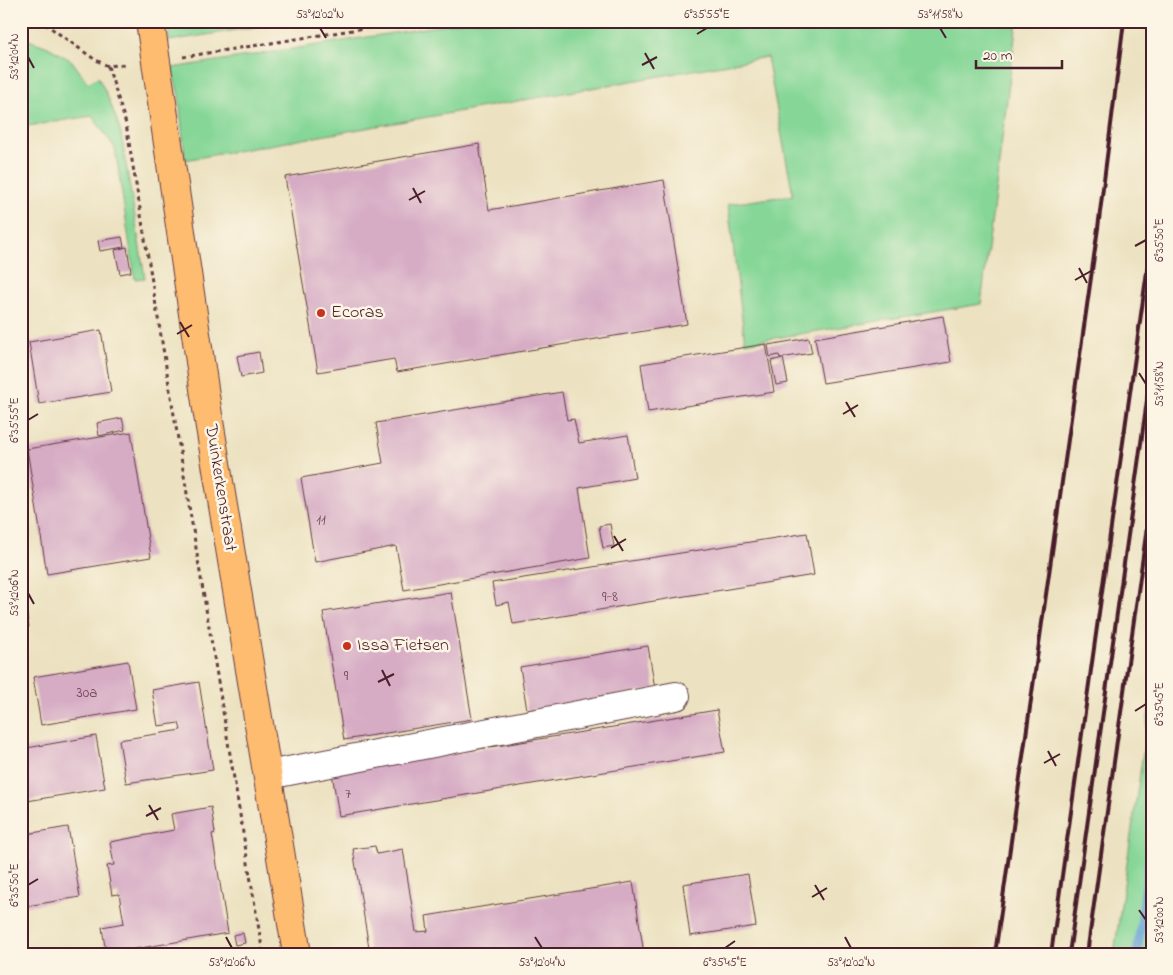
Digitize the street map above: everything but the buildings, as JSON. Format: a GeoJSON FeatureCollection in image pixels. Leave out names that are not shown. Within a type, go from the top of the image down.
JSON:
{"type":"FeatureCollection","features":[{"type":"Feature","properties":{"kind":"main road","name":"Duinkerkenstraat"},"geometry":{"type":"LineString","coordinates":[[150,21],[207,409],[297,954]]}},
{"type":"Feature","properties":{"kind":"lane"},"geometry":{"type":"LineString","coordinates":[[268,775],[676,696]]}},
{"type":"Feature","properties":{"kind":"path"},"geometry":{"type":"LineString","coordinates":[[155,61],[409,21]]}},
{"type":"Feature","properties":{"kind":"path"},"geometry":{"type":"LineString","coordinates":[[21,23],[43,22]]}},
{"type":"Feature","properties":{"kind":"path","name":"Duinkerkenstraat"},"geometry":{"type":"LineString","coordinates":[[43,22],[94,59],[108,66],[126,124],[262,954]]}},
{"type":"Feature","properties":{"kind":"green space"},"geometry":{"type":"Polygon","coordinates":[[[167,21],[293,21],[169,41],[167,21]]]}},
{"type":"Feature","properties":{"kind":"green space"},"geometry":{"type":"Polygon","coordinates":[[[469,21],[1017,21],[981,304],[745,343],[728,204],[793,195],[767,57],[185,160],[179,96],[172,68],[469,21]]]}},
{"type":"Feature","properties":{"kind":"green space"},"geometry":{"type":"Polygon","coordinates":[[[21,37],[48,47],[72,61],[88,83],[98,77],[102,84],[121,134],[145,278],[135,279],[115,148],[92,116],[21,127],[21,37]]]}},
{"type":"Feature","properties":{"kind":"green space"},"geometry":{"type":"Polygon","coordinates":[[[1152,689],[1152,954],[1114,954],[1152,689]]]}},
{"type":"Feature","properties":{"kind":"waterway"},"geometry":{"type":"LineString","coordinates":[[1137,954],[1152,840]]}},
{"type":"Feature","properties":{"kind":"railway"},"geometry":{"type":"LineString","coordinates":[[995,954],[1098,228],[1124,21]]}},
{"type":"Feature","properties":{"kind":"railway"},"geometry":{"type":"LineString","coordinates":[[1051,954],[1152,236]]}},
{"type":"Feature","properties":{"kind":"railway"},"geometry":{"type":"LineString","coordinates":[[1069,954],[1152,365]]}},
{"type":"Feature","properties":{"kind":"railway"},"geometry":{"type":"LineString","coordinates":[[1087,954],[1152,492]]}},
{"type":"Feature","properties":{"kind":"place","name":"Ecoras"},"geometry":{"type":"Point","coordinates":[321,313]}},
{"type":"Feature","properties":{"kind":"place","name":"Issa Fietsen"},"geometry":{"type":"Point","coordinates":[347,646]}}]}
